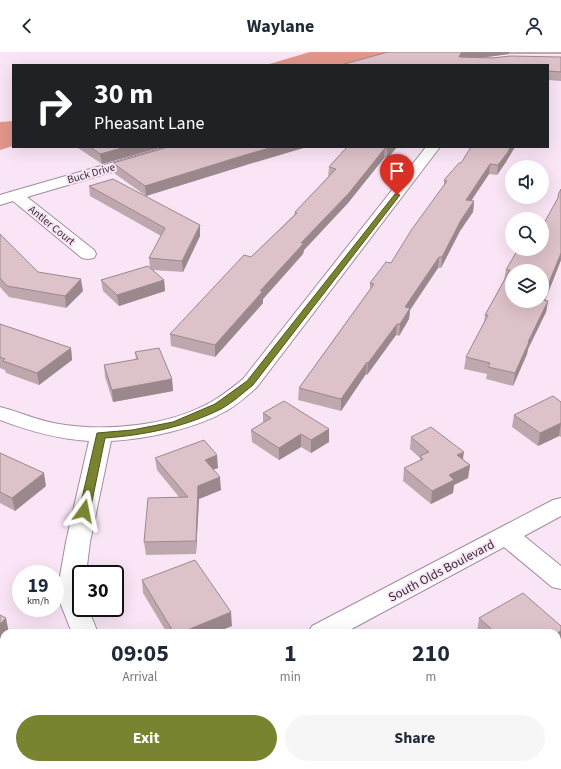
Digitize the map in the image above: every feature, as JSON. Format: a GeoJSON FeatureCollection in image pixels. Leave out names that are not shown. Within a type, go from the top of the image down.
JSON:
{"type":"FeatureCollection","features":[{"type":"Feature","properties":{"kind":"street","name":"Buck Drive"},"geometry":{"type":"LineString","coordinates":[[8,198],[179,148]]}},
{"type":"Feature","properties":{"kind":"street"},"geometry":{"type":"LineString","coordinates":[[0,413],[32,424],[64,432],[101,436],[132,433],[175,424],[218,406],[250,383],[432,148]]}},
{"type":"Feature","properties":{"kind":"street","name":"Antler Court"},"geometry":{"type":"LineString","coordinates":[[8,198],[88,254]]}},
{"type":"Feature","properties":{"kind":"street"},"geometry":{"type":"LineString","coordinates":[[83,629],[74,605],[72,582],[78,542],[101,436]]}},
{"type":"Feature","properties":{"kind":"street","name":"South Olds Boulevard"},"geometry":{"type":"LineString","coordinates":[[329,629],[561,506]]}},
{"type":"Feature","properties":{"kind":"street"},"geometry":{"type":"LineString","coordinates":[[506,535],[561,580]]}},
{"type":"Feature","properties":{"kind":"shaded area"},"geometry":{"type":"Polygon","coordinates":[[[310,52],[388,52],[345,64],[269,64],[310,52]]]}},
{"type":"Feature","properties":{"kind":"shaded area"},"geometry":{"type":"Polygon","coordinates":[[[12,121],[12,146],[0,150],[0,122],[12,121]]]}},
{"type":"Feature","properties":{"kind":"building"},"geometry":{"type":"Polygon","coordinates":[[[388,52],[462,52],[459,57],[561,57],[561,72],[549,71],[549,64],[345,64],[388,52]]]}},
{"type":"Feature","properties":{"kind":"building"},"geometry":{"type":"Polygon","coordinates":[[[91,148],[122,148],[100,154],[91,148]]]}},
{"type":"Feature","properties":{"kind":"building"},"geometry":{"type":"Polygon","coordinates":[[[165,148],[270,148],[145,186],[113,163],[165,148]]]}},
{"type":"Feature","properties":{"kind":"building"},"geometry":{"type":"Polygon","coordinates":[[[346,148],[385,148],[349,193],[301,243],[304,243],[260,291],[263,291],[215,345],[170,334],[244,255],[251,257],[297,213],[295,212],[336,169],[329,167],[346,148]]]}},
{"type":"Feature","properties":{"kind":"building"},"geometry":{"type":"Polygon","coordinates":[[[470,148],[510,148],[498,165],[490,164],[466,200],[474,201],[461,220],[442,257],[439,257],[405,307],[410,308],[400,324],[397,324],[368,363],[367,362],[341,399],[299,388],[374,284],[370,283],[386,262],[391,263],[412,229],[447,181],[444,180],[459,163],[461,163],[470,148]]]}},
{"type":"Feature","properties":{"kind":"building"},"geometry":{"type":"Polygon","coordinates":[[[113,179],[200,225],[182,261],[149,258],[165,228],[89,186],[113,179]]]}},
{"type":"Feature","properties":{"kind":"building"},"geometry":{"type":"Polygon","coordinates":[[[561,189],[561,253],[549,283],[549,264],[509,264],[514,256],[549,256],[549,214],[559,196],[558,195],[561,189]]]}},
{"type":"Feature","properties":{"kind":"building"},"geometry":{"type":"Polygon","coordinates":[[[0,234],[38,272],[81,279],[65,296],[7,286],[0,278],[0,234]]]}},
{"type":"Feature","properties":{"kind":"building"},"geometry":{"type":"Polygon","coordinates":[[[148,266],[164,280],[117,295],[101,280],[148,266]]]}},
{"type":"Feature","properties":{"kind":"building"},"geometry":{"type":"Polygon","coordinates":[[[505,279],[505,308],[545,308],[515,373],[488,367],[490,363],[466,357],[488,315],[485,315],[505,279]]]}},
{"type":"Feature","properties":{"kind":"building"},"geometry":{"type":"Polygon","coordinates":[[[0,324],[71,348],[37,373],[3,361],[5,359],[0,357],[0,324]]]}},
{"type":"Feature","properties":{"kind":"building"},"geometry":{"type":"Polygon","coordinates":[[[159,348],[172,379],[112,390],[104,365],[138,359],[135,352],[159,348]]]}},
{"type":"Feature","properties":{"kind":"building"},"geometry":{"type":"Polygon","coordinates":[[[553,396],[561,402],[561,423],[540,433],[514,415],[553,396]]]}},
{"type":"Feature","properties":{"kind":"building"},"geometry":{"type":"Polygon","coordinates":[[[284,401],[329,429],[311,440],[301,434],[279,448],[251,430],[271,418],[263,413],[284,401]]]}},
{"type":"Feature","properties":{"kind":"building"},"geometry":{"type":"Polygon","coordinates":[[[431,427],[464,452],[457,455],[470,465],[449,475],[454,480],[432,491],[404,468],[423,459],[420,456],[429,452],[411,437],[431,427]]]}},
{"type":"Feature","properties":{"kind":"building"},"geometry":{"type":"Polygon","coordinates":[[[204,440],[217,455],[205,460],[220,477],[198,486],[196,541],[144,542],[148,498],[188,497],[155,458],[204,440]]]}},
{"type":"Feature","properties":{"kind":"building"},"geometry":{"type":"Polygon","coordinates":[[[0,453],[44,473],[12,498],[0,492],[0,453]]]}},
{"type":"Feature","properties":{"kind":"building"},"geometry":{"type":"Polygon","coordinates":[[[195,560],[231,612],[190,629],[172,629],[142,580],[195,560]]]}},
{"type":"Feature","properties":{"kind":"building"},"geometry":{"type":"Polygon","coordinates":[[[523,593],[561,626],[561,629],[491,629],[479,618],[523,593]]]}},
{"type":"Feature","properties":{"kind":"building"},"geometry":{"type":"Polygon","coordinates":[[[0,615],[6,618],[0,624],[0,615]]]}},
{"type":"Feature","properties":{"kind":"route"},"geometry":{"type":"LineString","coordinates":[[84,511],[101,436],[132,433],[175,424],[196,417],[218,406],[250,383],[397,195]]}}]}
